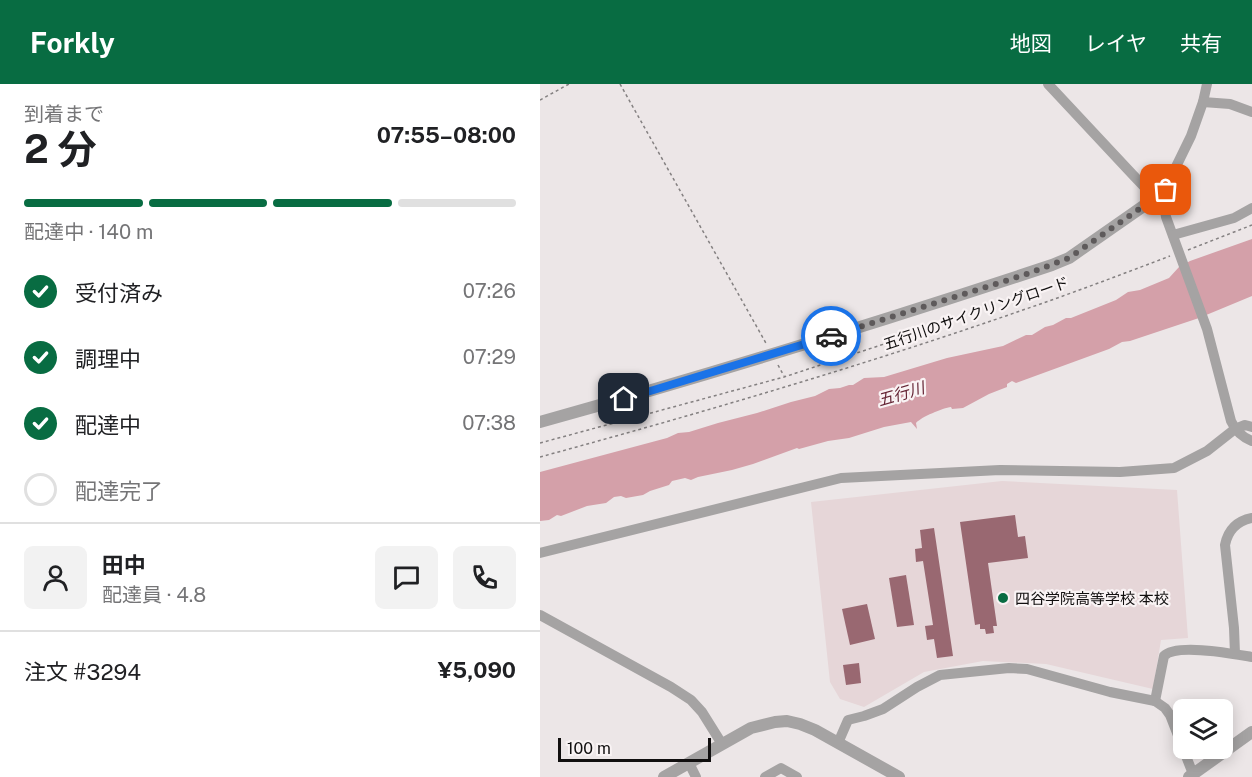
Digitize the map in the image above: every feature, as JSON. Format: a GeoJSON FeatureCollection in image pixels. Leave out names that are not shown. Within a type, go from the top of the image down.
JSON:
{"type":"FeatureCollection","features":[{"type":"Feature","properties":{"kind":"street"},"geometry":{"type":"LineString","coordinates":[[1048,84],[1159,200],[1208,329],[1234,429],[1252,441]]}},
{"type":"Feature","properties":{"kind":"street"},"geometry":{"type":"LineString","coordinates":[[540,422],[772,354],[1069,258],[1159,200],[1191,136],[1207,84]]}},
{"type":"Feature","properties":{"kind":"street"},"geometry":{"type":"LineString","coordinates":[[1203,102],[1230,104],[1252,112]]}},
{"type":"Feature","properties":{"kind":"street"},"geometry":{"type":"LineString","coordinates":[[1173,235],[1234,218],[1252,208]]}},
{"type":"Feature","properties":{"kind":"street"},"geometry":{"type":"LineString","coordinates":[[540,553],[841,478],[1000,470],[1120,472],[1174,468],[1207,451],[1234,429],[1245,425],[1252,427]]}},
{"type":"Feature","properties":{"kind":"street"},"geometry":{"type":"LineString","coordinates":[[1235,654],[1225,545],[1233,528],[1244,519],[1252,518]]}},
{"type":"Feature","properties":{"kind":"street"},"geometry":{"type":"LineString","coordinates":[[540,615],[691,700],[702,712],[722,744]]}},
{"type":"Feature","properties":{"kind":"street"},"geometry":{"type":"LineString","coordinates":[[1155,702],[1166,654],[1191,650],[1217,651],[1252,657]]}},
{"type":"Feature","properties":{"kind":"street"},"geometry":{"type":"LineString","coordinates":[[838,743],[848,720],[883,709],[940,675],[1009,668],[1027,669],[1155,702],[1165,708],[1170,715],[1191,776],[1252,732]]}},
{"type":"Feature","properties":{"kind":"street"},"geometry":{"type":"LineString","coordinates":[[664,777],[751,728],[787,721],[814,730],[896,776]]}},
{"type":"Feature","properties":{"kind":"street"},"geometry":{"type":"LineString","coordinates":[[689,763],[696,777]]}},
{"type":"Feature","properties":{"kind":"street"},"geometry":{"type":"LineString","coordinates":[[765,777],[781,768],[797,777]]}},
{"type":"Feature","properties":{"kind":"path"},"geometry":{"type":"LineString","coordinates":[[540,100],[569,84]]}},
{"type":"Feature","properties":{"kind":"path"},"geometry":{"type":"LineString","coordinates":[[620,84],[784,377]]}},
{"type":"Feature","properties":{"kind":"path","name":"五行川のサイクリングロード"},"geometry":{"type":"LineString","coordinates":[[540,457],[789,386],[909,348],[1180,254],[1252,225]]}},
{"type":"Feature","properties":{"kind":"path"},"geometry":{"type":"LineString","coordinates":[[540,443],[784,377],[954,321]]}},
{"type":"Feature","properties":{"kind":"shaded area","name":"四谷学院高等学校 本校"},"geometry":{"type":"Polygon","coordinates":[[[1002,481],[1177,490],[1188,638],[1161,640],[1153,689],[1046,664],[983,661],[924,672],[864,707],[840,699],[830,682],[811,502],[1002,481]]]}},
{"type":"Feature","properties":{"kind":"water","name":"五行川"},"geometry":{"type":"Polygon","coordinates":[[[1252,239],[1252,296],[1199,318],[1122,342],[1109,349],[1016,383],[1012,381],[1007,384],[1007,387],[963,408],[952,409],[951,407],[927,416],[916,423],[917,429],[911,422],[884,427],[849,438],[797,448],[732,470],[691,480],[685,478],[672,481],[669,485],[643,495],[626,498],[614,497],[606,503],[587,506],[540,521],[540,472],[757,413],[815,396],[829,389],[853,385],[864,378],[884,377],[947,358],[1003,346],[1066,318],[1116,300],[1128,292],[1140,290],[1169,278],[1179,267],[1190,261],[1252,239]]]}},
{"type":"Feature","properties":{"kind":"building"},"geometry":{"type":"Polygon","coordinates":[[[1015,515],[1018,537],[1025,536],[1028,558],[988,563],[997,626],[993,626],[994,633],[986,634],[985,629],[980,629],[980,624],[975,625],[960,522],[1015,515]]]}},
{"type":"Feature","properties":{"kind":"building"},"geometry":{"type":"Polygon","coordinates":[[[934,528],[953,656],[937,658],[934,639],[927,640],[925,626],[933,625],[923,561],[916,562],[915,549],[922,548],[920,530],[934,528]]]}},
{"type":"Feature","properties":{"kind":"building"},"geometry":{"type":"Polygon","coordinates":[[[906,575],[914,625],[897,627],[889,578],[906,575]]]}},
{"type":"Feature","properties":{"kind":"building"},"geometry":{"type":"Polygon","coordinates":[[[867,604],[875,639],[850,645],[842,609],[867,604]]]}},
{"type":"Feature","properties":{"kind":"building"},"geometry":{"type":"Polygon","coordinates":[[[859,663],[861,683],[846,685],[843,665],[859,663]]]}},
{"type":"Feature","properties":{"kind":"way so far"},"geometry":{"type":"LineString","coordinates":[[831,336],[1053,265],[1069,258],[1155,198],[1164,202],[1166,190]]}},
{"type":"Feature","properties":{"kind":"place","name":"四谷学院高等学校 本校"},"geometry":{"type":"Point","coordinates":[1003,598]}},
{"type":"Feature","properties":{"kind":"route"},"geometry":{"type":"LineString","coordinates":[[624,399],[831,336]]}}]}
